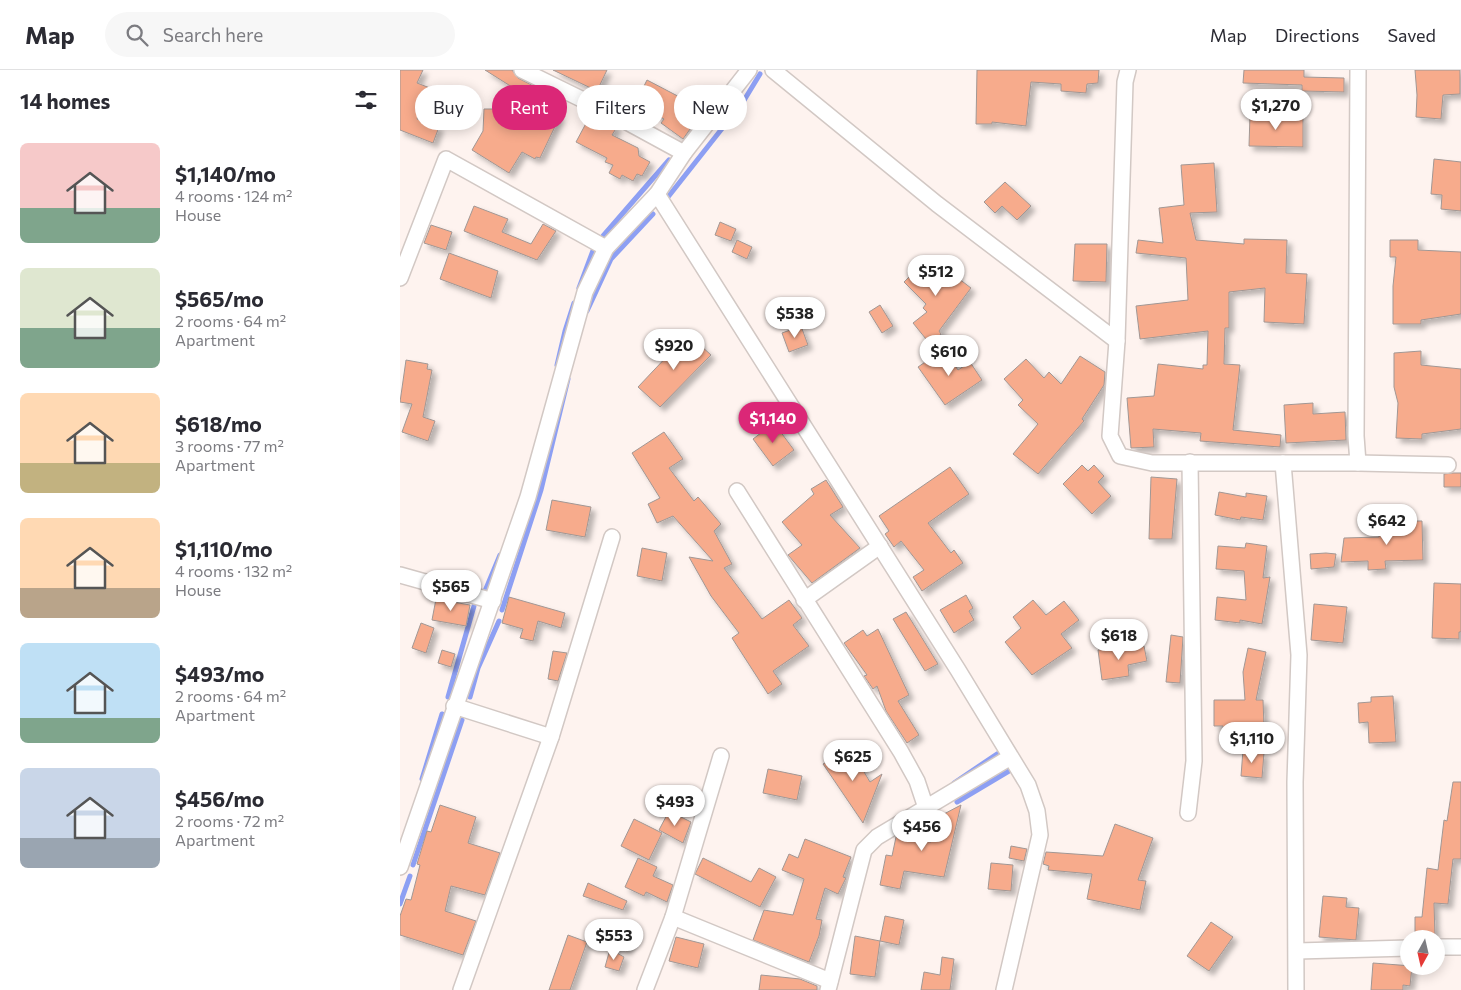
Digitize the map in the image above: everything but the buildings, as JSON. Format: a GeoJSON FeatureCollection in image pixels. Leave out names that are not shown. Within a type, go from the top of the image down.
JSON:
{"type":"FeatureCollection","features":[{"type":"Feature","properties":{"kind":"street"},"geometry":{"type":"LineString","coordinates":[[522,70],[616,116],[684,153]]}},
{"type":"Feature","properties":{"kind":"street"},"geometry":{"type":"LineString","coordinates":[[400,867],[454,706],[493,601],[528,497],[585,292],[606,248],[657,194],[684,153],[749,70]]}},
{"type":"Feature","properties":{"kind":"street"},"geometry":{"type":"LineString","coordinates":[[773,70],[938,204],[1118,341]]}},
{"type":"Feature","properties":{"kind":"street"},"geometry":{"type":"LineString","coordinates":[[1128,70],[1125,82],[1118,341],[1110,436],[1120,456],[1152,463],[1448,465]]}},
{"type":"Feature","properties":{"kind":"street"},"geometry":{"type":"LineString","coordinates":[[1358,70],[1358,463]]}},
{"type":"Feature","properties":{"kind":"street"},"geometry":{"type":"LineString","coordinates":[[400,278],[446,159],[606,248]]}},
{"type":"Feature","properties":{"kind":"street"},"geometry":{"type":"LineString","coordinates":[[657,194],[958,670],[1009,758],[1028,785],[1038,811],[1040,836],[1004,990]]}},
{"type":"Feature","properties":{"kind":"street"},"geometry":{"type":"LineString","coordinates":[[1188,813],[1194,760],[1190,462]]}},
{"type":"Feature","properties":{"kind":"street"},"geometry":{"type":"LineString","coordinates":[[1283,464],[1299,655],[1295,782],[1296,990]]}},
{"type":"Feature","properties":{"kind":"street"},"geometry":{"type":"LineString","coordinates":[[737,490],[804,600],[902,752],[917,781],[926,808]]}},
{"type":"Feature","properties":{"kind":"street"},"geometry":{"type":"LineString","coordinates":[[461,990],[551,737],[612,537]]}},
{"type":"Feature","properties":{"kind":"street"},"geometry":{"type":"LineString","coordinates":[[804,600],[880,546]]}},
{"type":"Feature","properties":{"kind":"street"},"geometry":{"type":"LineString","coordinates":[[400,574],[493,601]]}},
{"type":"Feature","properties":{"kind":"street"},"geometry":{"type":"LineString","coordinates":[[454,706],[551,737]]}},
{"type":"Feature","properties":{"kind":"street"},"geometry":{"type":"LineString","coordinates":[[645,990],[673,917],[721,756]]}},
{"type":"Feature","properties":{"kind":"street"},"geometry":{"type":"LineString","coordinates":[[673,917],[829,985],[864,850],[877,837],[1009,758]]}},
{"type":"Feature","properties":{"kind":"street"},"geometry":{"type":"LineString","coordinates":[[1445,947],[1461,947]]}},
{"type":"Feature","properties":{"kind":"street"},"geometry":{"type":"LineString","coordinates":[[1297,951],[1400,948]]}},
{"type":"Feature","properties":{"kind":"waterway"},"geometry":{"type":"LineString","coordinates":[[668,197],[743,102],[760,74]]}},
{"type":"Feature","properties":{"kind":"waterway"},"geometry":{"type":"LineString","coordinates":[[603,236],[669,160]]}},
{"type":"Feature","properties":{"kind":"waterway"},"geometry":{"type":"LineString","coordinates":[[587,311],[611,259],[653,214]]}},
{"type":"Feature","properties":{"kind":"waterway"},"geometry":{"type":"LineString","coordinates":[[579,288],[594,248]]}},
{"type":"Feature","properties":{"kind":"waterway"},"geometry":{"type":"LineString","coordinates":[[557,365],[574,303]]}},
{"type":"Feature","properties":{"kind":"waterway"},"geometry":{"type":"LineString","coordinates":[[502,610],[541,490],[568,379]]}},
{"type":"Feature","properties":{"kind":"waterway"},"geometry":{"type":"LineString","coordinates":[[481,592],[485,591],[500,555]]}},
{"type":"Feature","properties":{"kind":"waterway"},"geometry":{"type":"LineString","coordinates":[[448,697],[474,606]]}},
{"type":"Feature","properties":{"kind":"waterway"},"geometry":{"type":"LineString","coordinates":[[470,697],[478,668],[499,621]]}},
{"type":"Feature","properties":{"kind":"waterway"},"geometry":{"type":"LineString","coordinates":[[422,779],[442,714]]}},
{"type":"Feature","properties":{"kind":"waterway"},"geometry":{"type":"LineString","coordinates":[[413,865],[462,720]]}},
{"type":"Feature","properties":{"kind":"waterway"},"geometry":{"type":"LineString","coordinates":[[954,783],[997,754]]}},
{"type":"Feature","properties":{"kind":"waterway"},"geometry":{"type":"LineString","coordinates":[[957,802],[1009,771]]}},
{"type":"Feature","properties":{"kind":"waterway"},"geometry":{"type":"LineString","coordinates":[[400,904],[410,876]]}}]}
